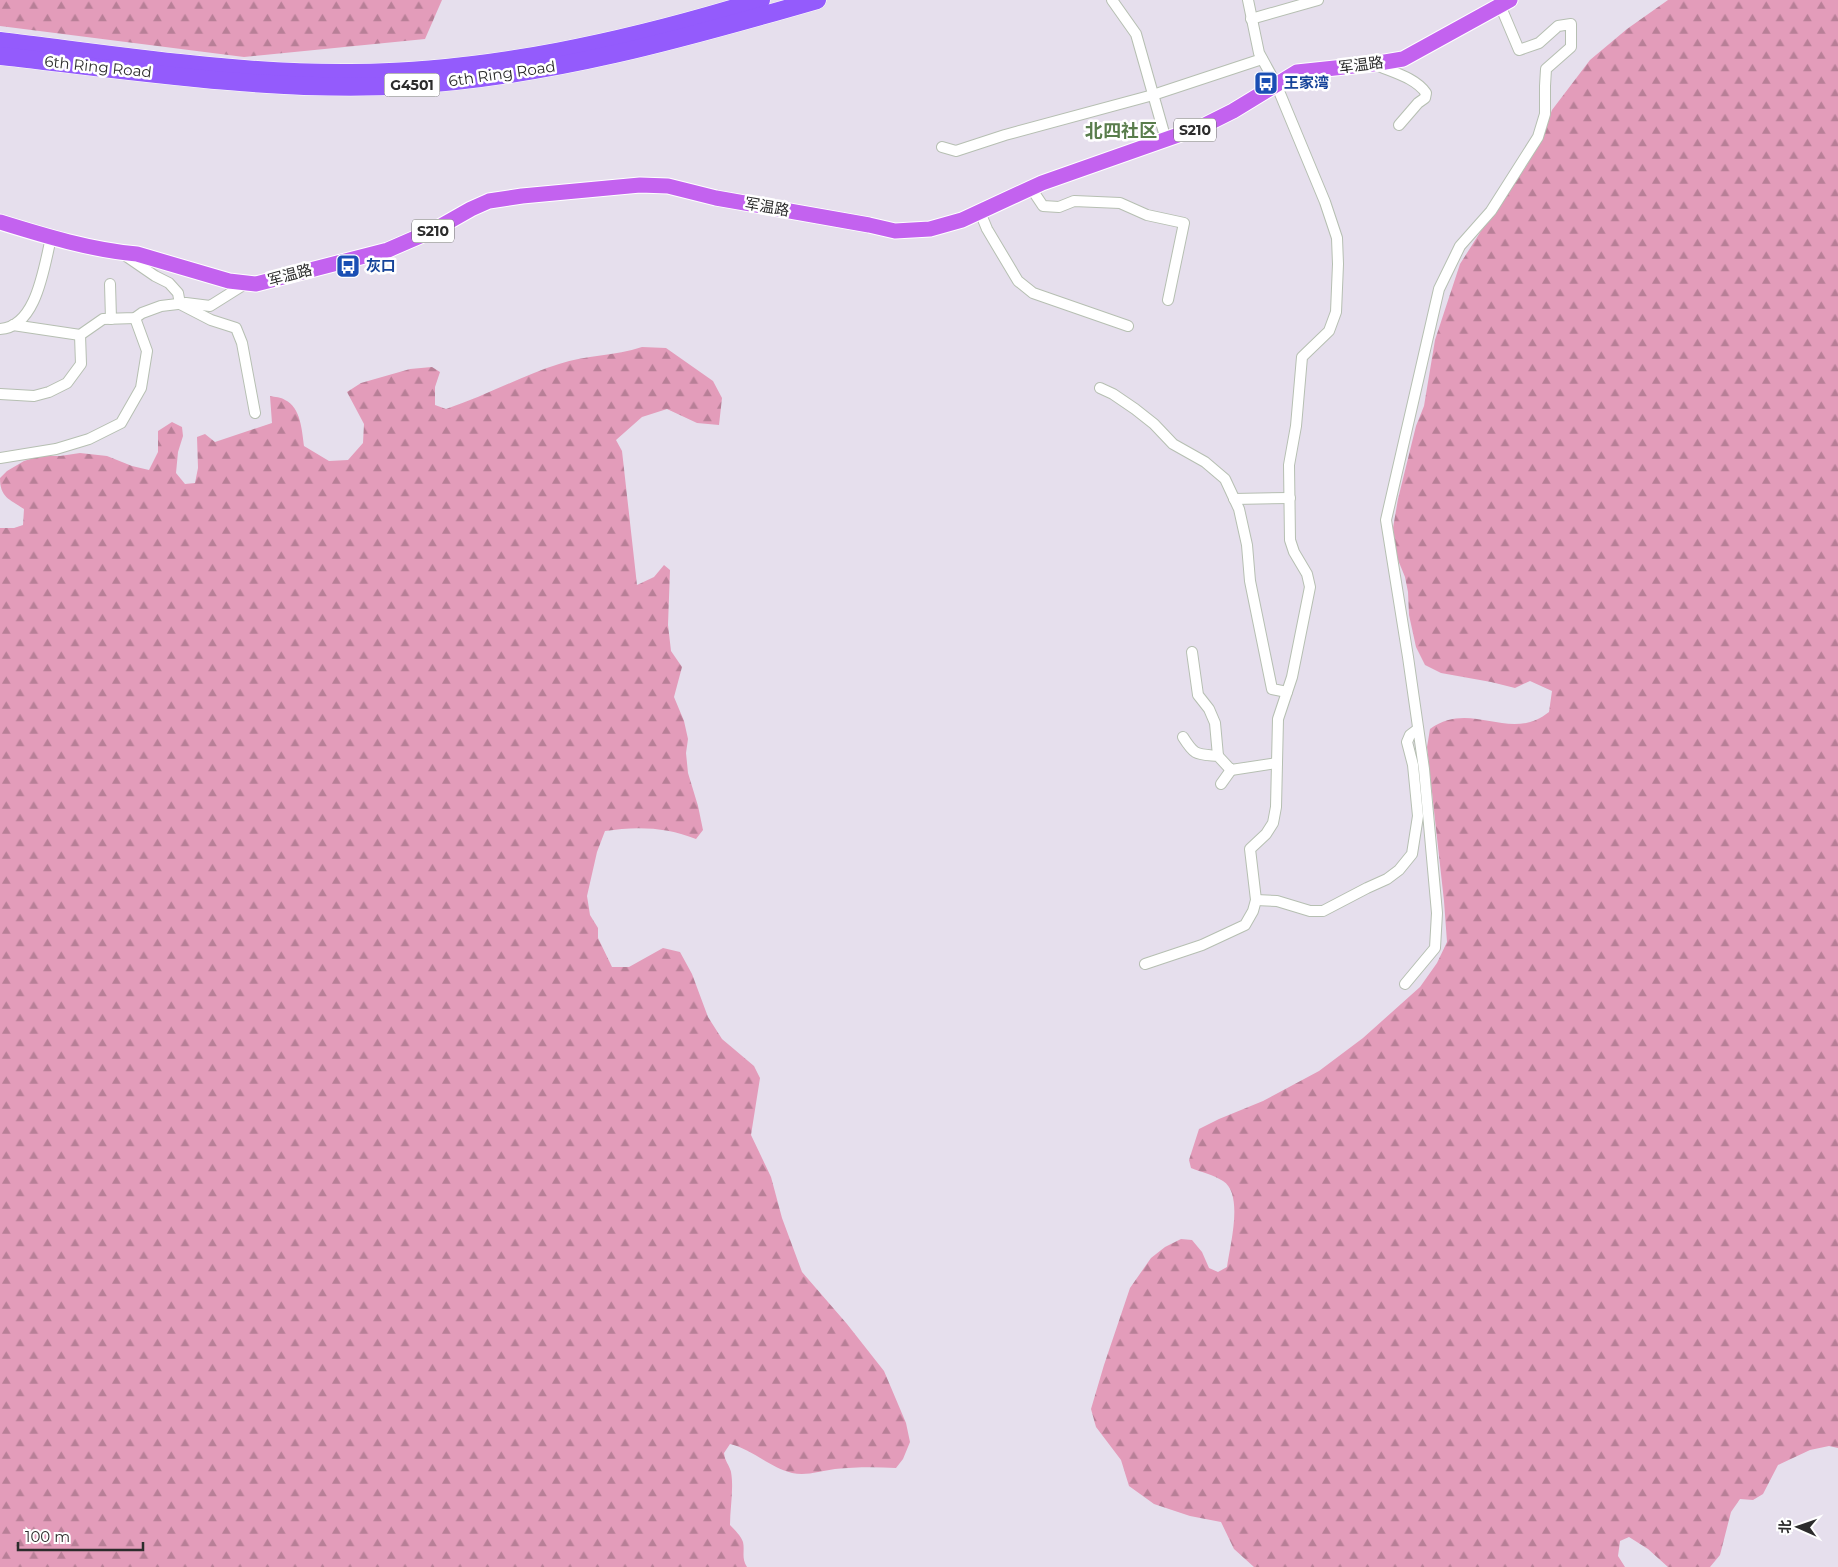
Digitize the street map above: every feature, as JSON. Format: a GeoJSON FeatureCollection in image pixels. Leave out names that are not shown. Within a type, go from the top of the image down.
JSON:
{"type":"FeatureCollection","features":[{"type":"Feature","properties":{"kind":"highway","name":"6th Ring Road"},"geometry":{"type":"LineString","coordinates":[[0,41],[211,66],[281,71],[351,73],[411,70],[491,63],[549,54],[649,31],[761,0]]}},
{"type":"Feature","properties":{"kind":"highway","name":"6th Ring Road"},"geometry":{"type":"LineString","coordinates":[[0,56],[210,79],[351,87],[411,85],[548,68],[653,46],[817,0]]}},
{"type":"Feature","properties":{"kind":"main road","name":"军温路"},"geometry":{"type":"LineString","coordinates":[[0,222],[51,238],[122,253],[137,254],[245,284],[256,284],[388,250],[434,230],[489,201],[640,185],[668,186],[716,198],[902,232],[930,229],[962,220],[1031,188],[1201,128],[1297,72],[1403,59],[1505,3]]}},
{"type":"Feature","properties":{"kind":"street"},"geometry":{"type":"LineString","coordinates":[[1112,0],[1136,34],[1166,140]]}},
{"type":"Feature","properties":{"kind":"street"},"geometry":{"type":"LineString","coordinates":[[1145,964],[1202,945],[1244,924],[1254,911],[1256,900],[1250,849],[1266,834],[1273,823],[1276,808],[1278,719],[1292,677],[1310,587],[1307,574],[1294,552],[1290,540],[1289,465],[1296,426],[1302,357],[1330,332],[1336,312],[1338,246],[1325,202],[1276,84],[1259,53],[1248,0]]}},
{"type":"Feature","properties":{"kind":"street"},"geometry":{"type":"LineString","coordinates":[[1251,19],[1318,0]]}},
{"type":"Feature","properties":{"kind":"street"},"geometry":{"type":"LineString","coordinates":[[1405,984],[1435,948],[1438,913],[1418,729],[1386,520],[1438,289],[1460,246],[1491,211],[1538,137],[1546,114],[1546,69],[1571,47],[1571,24],[1558,26],[1539,42],[1519,50],[1505,3]]}},
{"type":"Feature","properties":{"kind":"street"},"geometry":{"type":"LineString","coordinates":[[942,147],[956,151],[1005,135],[1153,95],[1262,59]]}},
{"type":"Feature","properties":{"kind":"street"},"geometry":{"type":"LineString","coordinates":[[1373,64],[1414,80],[1422,86],[1426,93],[1425,98],[1418,103],[1399,125]]}},
{"type":"Feature","properties":{"kind":"street"},"geometry":{"type":"LineString","coordinates":[[1031,188],[1043,206],[1059,207],[1074,201],[1120,203],[1147,215],[1184,223],[1168,300]]}},
{"type":"Feature","properties":{"kind":"street"},"geometry":{"type":"LineString","coordinates":[[980,212],[987,229],[1018,281],[1033,294],[1128,326]]}},
{"type":"Feature","properties":{"kind":"street"},"geometry":{"type":"LineString","coordinates":[[0,329],[8,328],[22,320],[37,296],[51,238]]}},
{"type":"Feature","properties":{"kind":"street"},"geometry":{"type":"LineString","coordinates":[[122,253],[155,276],[169,282],[178,293],[180,304]]}},
{"type":"Feature","properties":{"kind":"street"},"geometry":{"type":"LineString","coordinates":[[110,284],[111,319]]}},
{"type":"Feature","properties":{"kind":"street"},"geometry":{"type":"LineString","coordinates":[[13,325],[80,335],[103,319],[135,318],[142,313],[162,306],[180,304],[210,306],[245,284]]}},
{"type":"Feature","properties":{"kind":"street"},"geometry":{"type":"LineString","coordinates":[[180,304],[211,320],[236,328],[242,343],[255,413]]}},
{"type":"Feature","properties":{"kind":"street"},"geometry":{"type":"LineString","coordinates":[[0,458],[56,449],[89,439],[121,423],[141,388],[147,351],[135,318]]}},
{"type":"Feature","properties":{"kind":"street"},"geometry":{"type":"LineString","coordinates":[[0,394],[34,396],[49,392],[67,383],[81,364],[80,335]]}},
{"type":"Feature","properties":{"kind":"street"},"geometry":{"type":"LineString","coordinates":[[1100,388],[1113,394],[1135,409],[1154,424],[1173,444],[1205,462],[1225,479],[1239,509],[1247,545],[1250,581],[1272,689],[1287,692]]}},
{"type":"Feature","properties":{"kind":"street"},"geometry":{"type":"LineString","coordinates":[[1234,499],[1290,498]]}},
{"type":"Feature","properties":{"kind":"street"},"geometry":{"type":"LineString","coordinates":[[1192,652],[1198,696],[1209,709],[1215,722],[1218,756],[1231,770]]}},
{"type":"Feature","properties":{"kind":"street"},"geometry":{"type":"LineString","coordinates":[[1256,900],[1277,901],[1310,911],[1324,911],[1387,879],[1399,870],[1412,854],[1418,816],[1413,766],[1408,742],[1410,735],[1418,729]]}},
{"type":"Feature","properties":{"kind":"street"},"geometry":{"type":"LineString","coordinates":[[1183,737],[1192,751],[1198,755],[1218,756]]}},
{"type":"Feature","properties":{"kind":"street"},"geometry":{"type":"LineString","coordinates":[[1221,784],[1231,770],[1277,763]]}},
{"type":"Feature","properties":{"kind":"green space"},"geometry":{"type":"Polygon","coordinates":[[[0,0],[442,0],[425,39],[244,57],[0,26],[0,0]]]}},
{"type":"Feature","properties":{"kind":"green space"},"geometry":{"type":"Polygon","coordinates":[[[1668,0],[1838,0],[1838,1448],[1829,1446],[1810,1450],[1778,1465],[1763,1494],[1753,1500],[1740,1499],[1731,1512],[1720,1555],[1710,1567],[1668,1567],[1648,1549],[1629,1537],[1620,1541],[1618,1556],[1625,1567],[1254,1567],[1234,1549],[1221,1522],[1190,1516],[1154,1504],[1129,1486],[1121,1460],[1096,1427],[1091,1409],[1130,1288],[1151,1258],[1165,1247],[1181,1239],[1192,1240],[1202,1252],[1209,1268],[1218,1272],[1227,1267],[1233,1234],[1233,1197],[1223,1181],[1191,1168],[1189,1160],[1199,1129],[1263,1101],[1319,1071],[1363,1038],[1420,987],[1437,963],[1447,942],[1427,747],[1430,729],[1446,721],[1461,718],[1519,724],[1534,721],[1549,712],[1552,691],[1530,681],[1515,688],[1441,673],[1425,665],[1416,647],[1409,615],[1408,592],[1405,577],[1396,555],[1393,528],[1398,499],[1416,426],[1424,406],[1435,340],[1460,264],[1527,165],[1543,134],[1552,110],[1590,60],[1627,29],[1668,0]]]}},
{"type":"Feature","properties":{"kind":"green space"},"geometry":{"type":"Polygon","coordinates":[[[642,347],[666,348],[713,381],[722,398],[719,425],[697,423],[667,409],[642,417],[616,440],[622,451],[637,585],[654,577],[664,565],[670,570],[668,625],[671,651],[682,667],[674,697],[684,721],[688,739],[686,753],[688,773],[703,830],[696,839],[663,830],[628,828],[605,831],[597,852],[587,896],[590,915],[598,928],[598,938],[612,967],[629,967],[663,948],[680,952],[692,974],[708,1017],[722,1039],[754,1066],[760,1078],[751,1135],[771,1177],[782,1218],[802,1272],[884,1371],[906,1423],[910,1442],[903,1459],[896,1468],[850,1468],[798,1474],[784,1471],[738,1446],[730,1444],[724,1453],[732,1478],[730,1525],[743,1542],[744,1558],[747,1567],[0,1567],[0,528],[14,528],[23,525],[24,509],[6,497],[0,484],[0,478],[7,471],[24,461],[40,456],[80,453],[107,456],[132,466],[149,470],[158,452],[158,431],[172,422],[182,427],[183,436],[178,452],[176,473],[185,484],[195,483],[198,468],[197,437],[205,434],[215,442],[272,423],[270,396],[283,399],[294,408],[300,420],[304,446],[329,461],[348,460],[363,443],[364,424],[347,392],[361,383],[410,369],[432,367],[440,372],[435,387],[435,405],[446,409],[559,364],[642,347]]]}},
{"type":"Feature","properties":{"kind":"place","name":"王家湾"},"geometry":{"type":"Point","coordinates":[1266,83]}},
{"type":"Feature","properties":{"kind":"place","name":"灰口"},"geometry":{"type":"Point","coordinates":[348,266]}},
{"type":"Feature","properties":{"kind":"district","name":"北四社区"},"geometry":{"type":"Point","coordinates":[1121,131]}}]}
